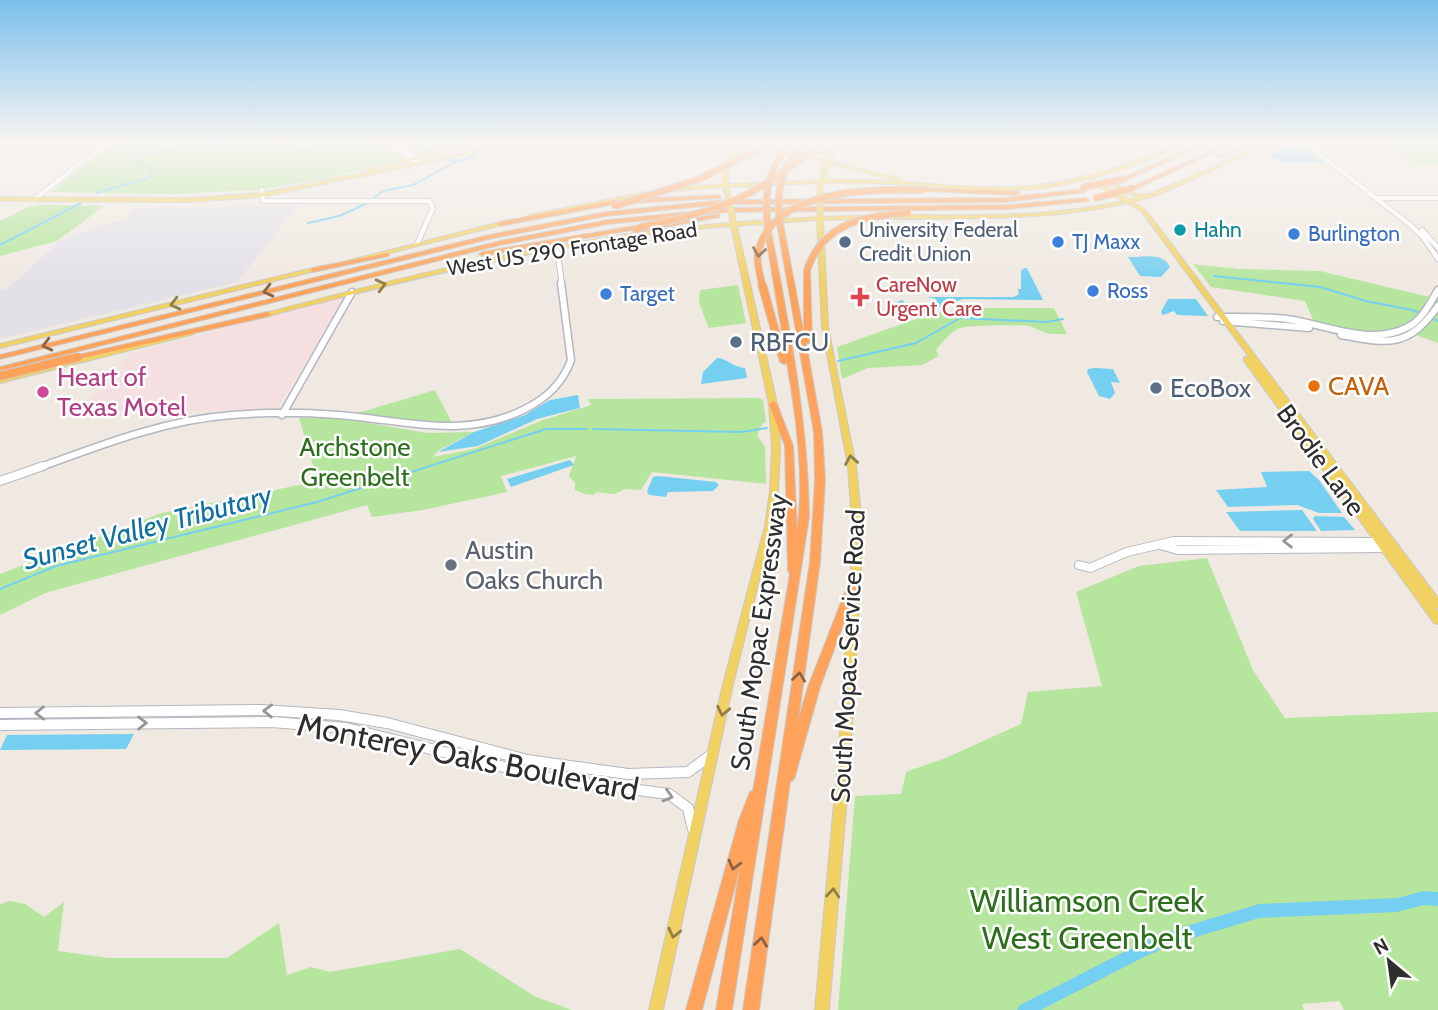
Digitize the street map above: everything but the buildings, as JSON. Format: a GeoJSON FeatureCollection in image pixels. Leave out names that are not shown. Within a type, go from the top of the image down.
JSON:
{"type":"FeatureCollection","features":[{"type":"Feature","properties":{"kind":"highway"},"geometry":{"type":"LineString","coordinates":[[406,257],[531,223],[615,206],[675,189]]}},
{"type":"Feature","properties":{"kind":"highway"},"geometry":{"type":"LineString","coordinates":[[0,378],[225,314],[433,263],[699,215],[763,189]]}},
{"type":"Feature","properties":{"kind":"highway","name":"South Mopac Expressway"},"geometry":{"type":"LineString","coordinates":[[724,1010],[804,517],[805,479],[768,231],[765,189]]}},
{"type":"Feature","properties":{"kind":"highway","name":"South Mopac Expressway"},"geometry":{"type":"LineString","coordinates":[[751,1010],[818,518],[818,432],[776,201],[777,189]]}},
{"type":"Feature","properties":{"kind":"highway"},"geometry":{"type":"LineString","coordinates":[[794,396],[786,376],[757,264],[759,244],[773,223],[786,213],[842,193],[873,190],[1034,193],[1082,189]]}},
{"type":"Feature","properties":{"kind":"highway"},"geometry":{"type":"LineString","coordinates":[[500,224],[641,200],[705,197],[774,200],[1005,200],[1083,189]]}},
{"type":"Feature","properties":{"kind":"highway"},"geometry":{"type":"LineString","coordinates":[[807,366],[807,270],[813,249],[831,233],[858,220],[908,212],[1007,212],[1097,198],[1129,189]]}},
{"type":"Feature","properties":{"kind":"highway"},"geometry":{"type":"LineString","coordinates":[[0,357],[406,257],[596,216],[693,204],[774,200]]}},
{"type":"Feature","properties":{"kind":"highway"},"geometry":{"type":"LineString","coordinates":[[0,369],[524,238],[608,222],[696,212],[783,208],[1009,207],[1086,200]]}},
{"type":"Feature","properties":{"kind":"highway"},"geometry":{"type":"LineString","coordinates":[[477,262],[709,217],[783,208]]}},
{"type":"Feature","properties":{"kind":"highway"},"geometry":{"type":"LineString","coordinates":[[313,270],[460,241]]}},
{"type":"Feature","properties":{"kind":"highway"},"geometry":{"type":"LineString","coordinates":[[422,263],[433,263]]}},
{"type":"Feature","properties":{"kind":"highway"},"geometry":{"type":"LineString","coordinates":[[0,378],[78,357],[267,314]]}},
{"type":"Feature","properties":{"kind":"highway"},"geometry":{"type":"LineString","coordinates":[[774,404],[785,432],[789,453],[794,580]]}},
{"type":"Feature","properties":{"kind":"highway"},"geometry":{"type":"LineString","coordinates":[[782,793],[796,757],[814,687],[856,577]]}},
{"type":"Feature","properties":{"kind":"highway"},"geometry":{"type":"LineString","coordinates":[[694,1010],[746,820],[762,777]]}},
{"type":"Feature","properties":{"kind":"main road"},"geometry":{"type":"LineString","coordinates":[[0,197],[150,200],[262,193],[280,189]]}},
{"type":"Feature","properties":{"kind":"main road","name":"West US 290 Frontage Road"},"geometry":{"type":"LineString","coordinates":[[0,346],[500,224],[610,199],[686,189]]}},
{"type":"Feature","properties":{"kind":"main road"},"geometry":{"type":"LineString","coordinates":[[656,1010],[739,638],[769,526],[776,470],[774,404],[726,189]]}},
{"type":"Feature","properties":{"kind":"main road","name":"South Mopac Service Road"},"geometry":{"type":"LineString","coordinates":[[820,189],[827,339],[856,489],[856,577],[822,1010]]}},
{"type":"Feature","properties":{"kind":"main road"},"geometry":{"type":"LineString","coordinates":[[1095,189],[1108,195],[1113,202],[1107,206]]}},
{"type":"Feature","properties":{"kind":"main road","name":"Brodie Lane"},"geometry":{"type":"LineString","coordinates":[[1108,189],[1142,212],[1188,270],[1271,391]]}},
{"type":"Feature","properties":{"kind":"main road"},"geometry":{"type":"LineString","coordinates":[[1122,189],[1150,194]]}},
{"type":"Feature","properties":{"kind":"main road","name":"West US 290 Frontage Road"},"geometry":{"type":"LineString","coordinates":[[0,378],[477,262],[557,248],[733,221],[820,216],[1039,215],[1107,206],[1142,198],[1161,189]]}},
{"type":"Feature","properties":{"kind":"main road"},"geometry":{"type":"LineString","coordinates":[[36,198],[262,193]]}},
{"type":"Feature","properties":{"kind":"main road"},"geometry":{"type":"LineString","coordinates":[[150,200],[194,195]]}},
{"type":"Feature","properties":{"kind":"main road"},"geometry":{"type":"LineString","coordinates":[[1142,198],[1139,202],[1142,212]]}},
{"type":"Feature","properties":{"kind":"main road"},"geometry":{"type":"LineString","coordinates":[[1107,206],[1142,212]]}},
{"type":"Feature","properties":{"kind":"main road","name":"Brodie Lane"},"geometry":{"type":"LineString","coordinates":[[1142,212],[1170,255],[1222,319],[1388,545],[1438,605]]}},
{"type":"Feature","properties":{"kind":"main road"},"geometry":{"type":"LineString","coordinates":[[735,236],[747,227],[801,223],[820,230],[831,221],[849,217]]}},
{"type":"Feature","properties":{"kind":"main road"},"geometry":{"type":"LineString","coordinates":[[702,227],[723,230],[735,236]]}},
{"type":"Feature","properties":{"kind":"main road"},"geometry":{"type":"LineString","coordinates":[[1170,255],[1188,270]]}},
{"type":"Feature","properties":{"kind":"main road"},"geometry":{"type":"LineString","coordinates":[[1271,391],[1292,414]]}},
{"type":"Feature","properties":{"kind":"main road","name":"Brodie Lane"},"geometry":{"type":"LineString","coordinates":[[1292,414],[1314,438],[1438,620]]}},
{"type":"Feature","properties":{"kind":"street"},"geometry":{"type":"LineString","coordinates":[[36,198],[47,189]]}},
{"type":"Feature","properties":{"kind":"street"},"geometry":{"type":"LineString","coordinates":[[1368,189],[1435,245],[1438,259]]}},
{"type":"Feature","properties":{"kind":"street"},"geometry":{"type":"LineString","coordinates":[[262,193],[263,201],[429,201],[433,208],[416,244]]}},
{"type":"Feature","properties":{"kind":"street"},"geometry":{"type":"LineString","coordinates":[[1379,198],[1438,198]]}},
{"type":"Feature","properties":{"kind":"street"},"geometry":{"type":"LineString","coordinates":[[0,481],[173,424],[218,417],[333,414],[427,428],[452,429],[495,421],[532,405],[559,383],[568,370],[572,355],[557,248]]}},
{"type":"Feature","properties":{"kind":"street"},"geometry":{"type":"LineString","coordinates":[[1222,319],[1288,319],[1352,332],[1380,334],[1405,329],[1419,316],[1438,290]]}},
{"type":"Feature","properties":{"kind":"street"},"geometry":{"type":"LineString","coordinates":[[282,415],[352,292]]}},
{"type":"Feature","properties":{"kind":"street"},"geometry":{"type":"LineString","coordinates":[[1222,319],[1281,324],[1358,338],[1387,340],[1416,333],[1438,306]]}},
{"type":"Feature","properties":{"kind":"street"},"geometry":{"type":"LineString","coordinates":[[1079,565],[1090,568],[1127,552],[1160,545],[1178,550],[1314,551],[1388,545]]}},
{"type":"Feature","properties":{"kind":"street","name":"Monterey Oaks Boulevard"},"geometry":{"type":"LineString","coordinates":[[0,713],[261,710],[339,715],[387,723],[527,760],[628,774],[688,772],[705,762],[714,752]]}},
{"type":"Feature","properties":{"kind":"street","name":"Monterey Oaks Boulevard"},"geometry":{"type":"LineString","coordinates":[[0,725],[272,722],[362,730],[553,779],[669,794],[688,808],[694,840]]}},
{"type":"Feature","properties":{"kind":"shaded area"},"geometry":{"type":"Polygon","coordinates":[[[298,206],[237,282],[0,339],[0,291],[6,290],[61,240],[102,225],[125,221],[134,208],[298,206]]]}},
{"type":"Feature","properties":{"kind":"shaded area"},"geometry":{"type":"Polygon","coordinates":[[[345,297],[277,409],[78,413],[131,353],[345,297]]]}},
{"type":"Feature","properties":{"kind":"green space"},"geometry":{"type":"Polygon","coordinates":[[[55,189],[261,189],[172,194],[51,192],[55,189]]]}},
{"type":"Feature","properties":{"kind":"green space"},"geometry":{"type":"Polygon","coordinates":[[[104,206],[57,241],[0,256],[0,221],[28,207],[104,206]]]}},
{"type":"Feature","properties":{"kind":"green space"},"geometry":{"type":"Polygon","coordinates":[[[1193,264],[1239,269],[1320,271],[1438,299],[1438,343],[1398,329],[1365,332],[1314,322],[1305,301],[1211,287],[1193,264]]]}},
{"type":"Feature","properties":{"kind":"green space"},"geometry":{"type":"Polygon","coordinates":[[[738,285],[746,323],[709,328],[699,303],[700,290],[738,285]]]}},
{"type":"Feature","properties":{"kind":"green space"},"geometry":{"type":"Polygon","coordinates":[[[970,308],[1054,308],[1067,334],[1048,333],[1019,325],[960,328],[936,350],[939,356],[922,365],[868,368],[842,379],[837,347],[930,314],[970,308]]]}},
{"type":"Feature","properties":{"kind":"green space"},"geometry":{"type":"Polygon","coordinates":[[[435,390],[453,425],[426,425],[358,413],[435,390]]]}},
{"type":"Feature","properties":{"kind":"green space","name":"Archstone Greenbelt"},"geometry":{"type":"Polygon","coordinates":[[[588,399],[763,400],[766,422],[757,435],[765,447],[766,484],[652,472],[641,490],[625,489],[615,494],[584,494],[575,490],[575,483],[569,476],[576,456],[501,476],[507,492],[423,510],[372,517],[367,505],[45,593],[0,615],[0,574],[162,513],[318,481],[299,418],[340,418],[427,433],[474,432],[439,450],[433,457],[474,449],[543,420],[591,405],[588,399]]]}},
{"type":"Feature","properties":{"kind":"green space","name":"Williamson Creek West Greenbelt"},"geometry":{"type":"Polygon","coordinates":[[[1207,558],[1253,670],[1285,718],[1438,712],[1438,1010],[1344,1010],[1339,1001],[1302,1004],[1304,1010],[838,1010],[855,796],[901,794],[906,772],[948,757],[1021,724],[1028,692],[1102,686],[1076,592],[1139,566],[1207,558]]]}},
{"type":"Feature","properties":{"kind":"green space"},"geometry":{"type":"Polygon","coordinates":[[[10,901],[25,904],[44,917],[64,902],[58,951],[109,958],[227,958],[279,923],[287,975],[311,967],[330,972],[460,949],[536,997],[572,1010],[0,1010],[0,904],[10,901]]]}},
{"type":"Feature","properties":{"kind":"water"},"geometry":{"type":"Polygon","coordinates":[[[1128,257],[1157,257],[1170,267],[1161,277],[1140,276],[1128,257]]]}},
{"type":"Feature","properties":{"kind":"water"},"geometry":{"type":"Polygon","coordinates":[[[1027,268],[1043,300],[963,299],[915,317],[902,318],[895,303],[902,300],[911,306],[919,307],[937,304],[936,299],[927,297],[1014,297],[1019,294],[1018,289],[1021,289],[1021,271],[1027,268]]]}},
{"type":"Feature","properties":{"kind":"water"},"geometry":{"type":"Polygon","coordinates":[[[1168,299],[1196,299],[1208,316],[1177,315],[1174,311],[1163,315],[1161,312],[1168,299]]]}},
{"type":"Feature","properties":{"kind":"water"},"geometry":{"type":"Polygon","coordinates":[[[717,358],[745,368],[747,378],[701,384],[703,372],[717,358]]]}},
{"type":"Feature","properties":{"kind":"water"},"geometry":{"type":"Polygon","coordinates":[[[1088,369],[1113,369],[1120,383],[1111,382],[1115,393],[1110,399],[1099,396],[1087,372],[1088,369]]]}},
{"type":"Feature","properties":{"kind":"water"},"geometry":{"type":"Polygon","coordinates":[[[578,395],[580,408],[537,419],[478,446],[438,452],[474,432],[525,415],[550,400],[578,395]]]}},
{"type":"Feature","properties":{"kind":"water"},"geometry":{"type":"Polygon","coordinates":[[[570,460],[574,465],[511,487],[507,479],[570,460]]]}},
{"type":"Feature","properties":{"kind":"water"},"geometry":{"type":"Polygon","coordinates":[[[1309,471],[1319,480],[1342,513],[1319,513],[1297,505],[1228,507],[1216,490],[1267,487],[1261,472],[1309,471]]]}},
{"type":"Feature","properties":{"kind":"water"},"geometry":{"type":"Polygon","coordinates":[[[653,477],[716,482],[719,485],[713,491],[668,492],[666,497],[649,495],[647,491],[653,477]]]}},
{"type":"Feature","properties":{"kind":"water"},"geometry":{"type":"Polygon","coordinates":[[[1302,510],[1317,531],[1240,531],[1226,512],[1302,510]]]}},
{"type":"Feature","properties":{"kind":"water"},"geometry":{"type":"Polygon","coordinates":[[[1315,516],[1344,517],[1355,530],[1321,531],[1313,519],[1315,516]]]}},
{"type":"Feature","properties":{"kind":"water"},"geometry":{"type":"Polygon","coordinates":[[[134,734],[126,749],[0,750],[7,735],[134,734]]]}},
{"type":"Feature","properties":{"kind":"waterway"},"geometry":{"type":"LineString","coordinates":[[97,193],[110,189]]}},
{"type":"Feature","properties":{"kind":"waterway"},"geometry":{"type":"LineString","coordinates":[[374,198],[383,191],[392,189]]}},
{"type":"Feature","properties":{"kind":"waterway"},"geometry":{"type":"LineString","coordinates":[[308,223],[339,216],[370,202]]}},
{"type":"Feature","properties":{"kind":"waterway"},"geometry":{"type":"LineString","coordinates":[[0,245],[81,203]]}},
{"type":"Feature","properties":{"kind":"waterway","name":"Sunset Valley Tributary"},"geometry":{"type":"LineString","coordinates":[[1214,276],[1320,287],[1366,301],[1412,310],[1438,321]]}},
{"type":"Feature","properties":{"kind":"waterway","name":"Sunset Valley Tributary"},"geometry":{"type":"LineString","coordinates":[[838,361],[916,343],[960,318],[1047,322],[1063,319]]}},
{"type":"Feature","properties":{"kind":"waterway","name":"Sunset Valley Tributary"},"geometry":{"type":"LineString","coordinates":[[593,429],[741,432],[767,428]]}},
{"type":"Feature","properties":{"kind":"waterway","name":"Sunset Valley Tributary"},"geometry":{"type":"LineString","coordinates":[[0,589],[56,566],[317,502],[546,429],[587,429]]}},
{"type":"Feature","properties":{"kind":"waterway"},"geometry":{"type":"LineString","coordinates":[[1025,1010],[1175,936],[1259,911],[1397,905],[1424,898],[1438,899]]}},
{"type":"Feature","properties":{"kind":"place","name":"Hahn"},"geometry":{"type":"Point","coordinates":[1180,230]}},
{"type":"Feature","properties":{"kind":"place","name":"Burlington"},"geometry":{"type":"Point","coordinates":[1294,234]}},
{"type":"Feature","properties":{"kind":"place","name":"University Federal Credit Union"},"geometry":{"type":"Point","coordinates":[845,242]}},
{"type":"Feature","properties":{"kind":"place","name":"TJ Maxx"},"geometry":{"type":"Point","coordinates":[1058,242]}},
{"type":"Feature","properties":{"kind":"place","name":"Ross"},"geometry":{"type":"Point","coordinates":[1093,291]}},
{"type":"Feature","properties":{"kind":"place","name":"Target"},"geometry":{"type":"Point","coordinates":[606,294]}},
{"type":"Feature","properties":{"kind":"place","name":"CareNow Urgent Care"},"geometry":{"type":"Point","coordinates":[860,297]}},
{"type":"Feature","properties":{"kind":"place","name":"RBFCU"},"geometry":{"type":"Point","coordinates":[736,342]}},
{"type":"Feature","properties":{"kind":"place","name":"CAVA"},"geometry":{"type":"Point","coordinates":[1314,386]}},
{"type":"Feature","properties":{"kind":"place","name":"EcoBox"},"geometry":{"type":"Point","coordinates":[1156,388]}},
{"type":"Feature","properties":{"kind":"place","name":"Heart of Texas Motel"},"geometry":{"type":"Point","coordinates":[43,392]}},
{"type":"Feature","properties":{"kind":"place","name":"Austin Oaks Church"},"geometry":{"type":"Point","coordinates":[451,565]}}]}
